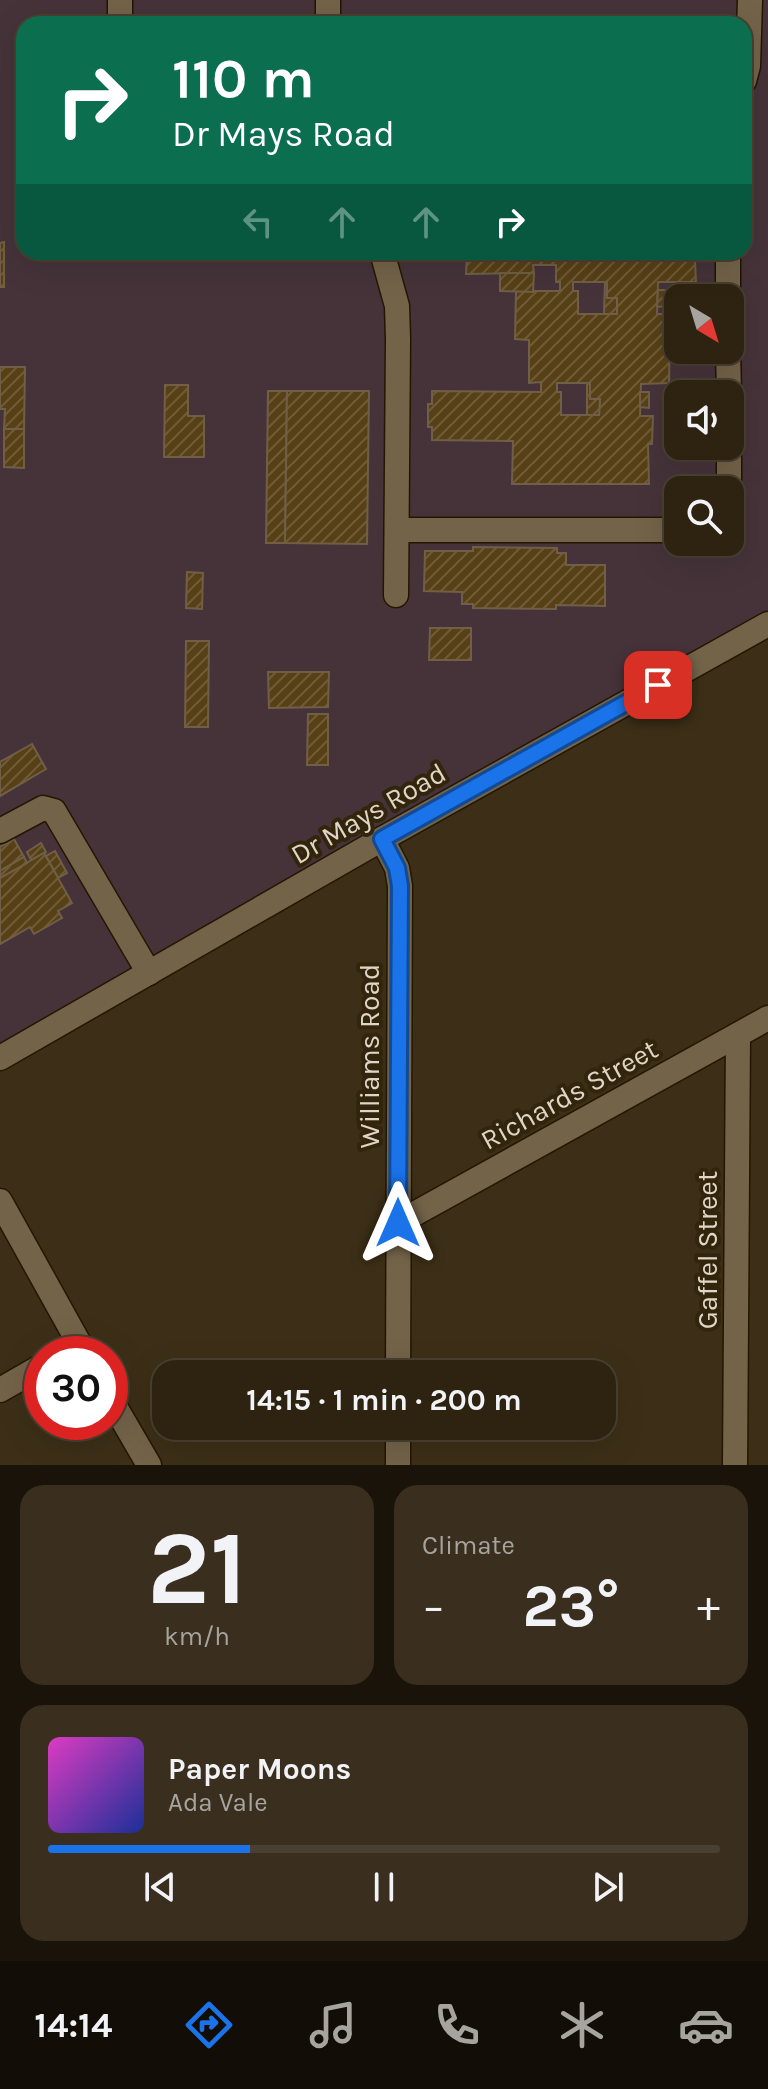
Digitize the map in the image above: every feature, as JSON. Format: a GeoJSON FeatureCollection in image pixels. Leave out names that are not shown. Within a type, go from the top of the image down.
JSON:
{"type":"FeatureCollection","features":[{"type":"Feature","properties":{"kind":"street"},"geometry":{"type":"LineString","coordinates":[[385,260],[397,317],[396,595]]}},
{"type":"Feature","properties":{"kind":"street"},"geometry":{"type":"LineString","coordinates":[[728,260],[728,284]]}},
{"type":"Feature","properties":{"kind":"street"},"geometry":{"type":"LineString","coordinates":[[397,530],[664,530]]}},
{"type":"Feature","properties":{"kind":"street","name":"Dr Mays Road"},"geometry":{"type":"LineString","coordinates":[[0,1058],[382,839],[768,624]]}},
{"type":"Feature","properties":{"kind":"street"},"geometry":{"type":"LineString","coordinates":[[0,831],[43,808],[54,811],[149,973]]}},
{"type":"Feature","properties":{"kind":"street","name":"Williams Road"},"geometry":{"type":"LineString","coordinates":[[382,839],[397,868],[400,886],[398,1360]]}},
{"type":"Feature","properties":{"kind":"street","name":"Richards Street"},"geometry":{"type":"LineString","coordinates":[[398,1223],[768,1018]]}},
{"type":"Feature","properties":{"kind":"street","name":"Gaffel Street"},"geometry":{"type":"LineString","coordinates":[[735,1465],[738,1035]]}},
{"type":"Feature","properties":{"kind":"street"},"geometry":{"type":"LineString","coordinates":[[0,1201],[68,1336]]}},
{"type":"Feature","properties":{"kind":"street"},"geometry":{"type":"LineString","coordinates":[[0,1390],[24,1376]]}},
{"type":"Feature","properties":{"kind":"street"},"geometry":{"type":"LineString","coordinates":[[128,1429],[149,1465]]}},
{"type":"Feature","properties":{"kind":"street"},"geometry":{"type":"LineString","coordinates":[[398,1440],[398,1465]]}},
{"type":"Feature","properties":{"kind":"shaded area"},"geometry":{"type":"Polygon","coordinates":[[[0,0],[768,0],[768,621],[0,1055],[0,0]]]}},
{"type":"Feature","properties":{"kind":"building"},"geometry":{"type":"Polygon","coordinates":[[[4,242],[4,287],[0,287],[0,243],[4,242]]]}},
{"type":"Feature","properties":{"kind":"building"},"geometry":{"type":"Polygon","coordinates":[[[467,260],[709,260],[695,261],[696,282],[658,282],[657,314],[664,314],[664,364],[669,364],[669,380],[664,380],[664,383],[641,384],[640,416],[653,416],[652,444],[648,444],[649,484],[512,484],[513,441],[432,440],[432,427],[428,427],[428,404],[432,404],[432,391],[541,392],[541,382],[529,383],[529,340],[515,339],[516,291],[560,291],[560,282],[556,282],[556,265],[533,265],[534,273],[466,274],[467,260]],[[573,282],[573,291],[578,291],[578,314],[617,314],[617,298],[607,298],[607,282],[573,282]],[[557,383],[557,392],[561,392],[561,415],[599,415],[600,399],[590,399],[590,383],[557,383]]]}},
{"type":"Feature","properties":{"kind":"building"},"geometry":{"type":"Polygon","coordinates":[[[500,273],[534,273],[533,292],[500,291],[500,273]]]}},
{"type":"Feature","properties":{"kind":"building"},"geometry":{"type":"Polygon","coordinates":[[[605,282],[607,298],[617,298],[617,314],[604,314],[605,282]]]}},
{"type":"Feature","properties":{"kind":"building"},"geometry":{"type":"Polygon","coordinates":[[[658,290],[664,290],[664,306],[657,307],[658,290]]]}},
{"type":"Feature","properties":{"kind":"building"},"geometry":{"type":"Polygon","coordinates":[[[0,367],[25,367],[24,429],[4,429],[5,409],[0,409],[0,367]]]}},
{"type":"Feature","properties":{"kind":"building"},"geometry":{"type":"Polygon","coordinates":[[[587,383],[590,383],[590,399],[600,399],[599,415],[587,415],[587,383]]]}},
{"type":"Feature","properties":{"kind":"building"},"geometry":{"type":"Polygon","coordinates":[[[165,385],[188,385],[188,416],[204,416],[204,457],[164,457],[165,385]]]}},
{"type":"Feature","properties":{"kind":"building"},"geometry":{"type":"Polygon","coordinates":[[[268,391],[287,391],[285,543],[266,543],[268,391]]]}},
{"type":"Feature","properties":{"kind":"building"},"geometry":{"type":"Polygon","coordinates":[[[287,391],[369,391],[367,544],[285,543],[287,391]]]}},
{"type":"Feature","properties":{"kind":"building"},"geometry":{"type":"Polygon","coordinates":[[[640,392],[649,392],[649,408],[640,407],[640,392]]]}},
{"type":"Feature","properties":{"kind":"building"},"geometry":{"type":"Polygon","coordinates":[[[4,429],[24,429],[24,468],[4,467],[4,429]]]}},
{"type":"Feature","properties":{"kind":"building"},"geometry":{"type":"Polygon","coordinates":[[[473,547],[557,548],[557,553],[566,553],[566,565],[605,565],[605,606],[473,608],[473,604],[462,604],[462,592],[424,591],[425,551],[473,551],[473,547]]]}},
{"type":"Feature","properties":{"kind":"building"},"geometry":{"type":"Polygon","coordinates":[[[187,572],[203,573],[202,609],[186,608],[187,572]]]}},
{"type":"Feature","properties":{"kind":"building"},"geometry":{"type":"Polygon","coordinates":[[[430,628],[471,628],[471,660],[429,660],[430,628]]]}},
{"type":"Feature","properties":{"kind":"building"},"geometry":{"type":"Polygon","coordinates":[[[186,641],[209,641],[208,727],[185,727],[186,641]]]}},
{"type":"Feature","properties":{"kind":"building"},"geometry":{"type":"Polygon","coordinates":[[[268,672],[329,672],[328,707],[269,708],[268,672]]]}},
{"type":"Feature","properties":{"kind":"building"},"geometry":{"type":"Polygon","coordinates":[[[308,714],[328,714],[328,765],[307,765],[308,714]]]}},
{"type":"Feature","properties":{"kind":"building"},"geometry":{"type":"Polygon","coordinates":[[[32,744],[46,769],[0,796],[0,762],[32,744]]]}},
{"type":"Feature","properties":{"kind":"building"},"geometry":{"type":"Polygon","coordinates":[[[14,839],[24,857],[0,871],[0,847],[14,839]]]}},
{"type":"Feature","properties":{"kind":"building"},"geometry":{"type":"Polygon","coordinates":[[[41,843],[46,852],[31,860],[27,852],[41,843]]]}},
{"type":"Feature","properties":{"kind":"building"},"geometry":{"type":"Polygon","coordinates":[[[55,851],[67,873],[58,878],[46,856],[55,851]]]}},
{"type":"Feature","properties":{"kind":"building"},"geometry":{"type":"Polygon","coordinates":[[[44,853],[72,903],[58,911],[62,918],[34,934],[30,927],[0,944],[0,878],[44,853]]]}},
{"type":"Feature","properties":{"kind":"building"},"geometry":{"type":"Polygon","coordinates":[[[24,857],[27,863],[0,878],[0,871],[24,857]]]}},
{"type":"Feature","properties":{"kind":"route"},"geometry":{"type":"LineString","coordinates":[[398,1223],[400,886],[397,868],[382,839],[658,685]]}}]}
